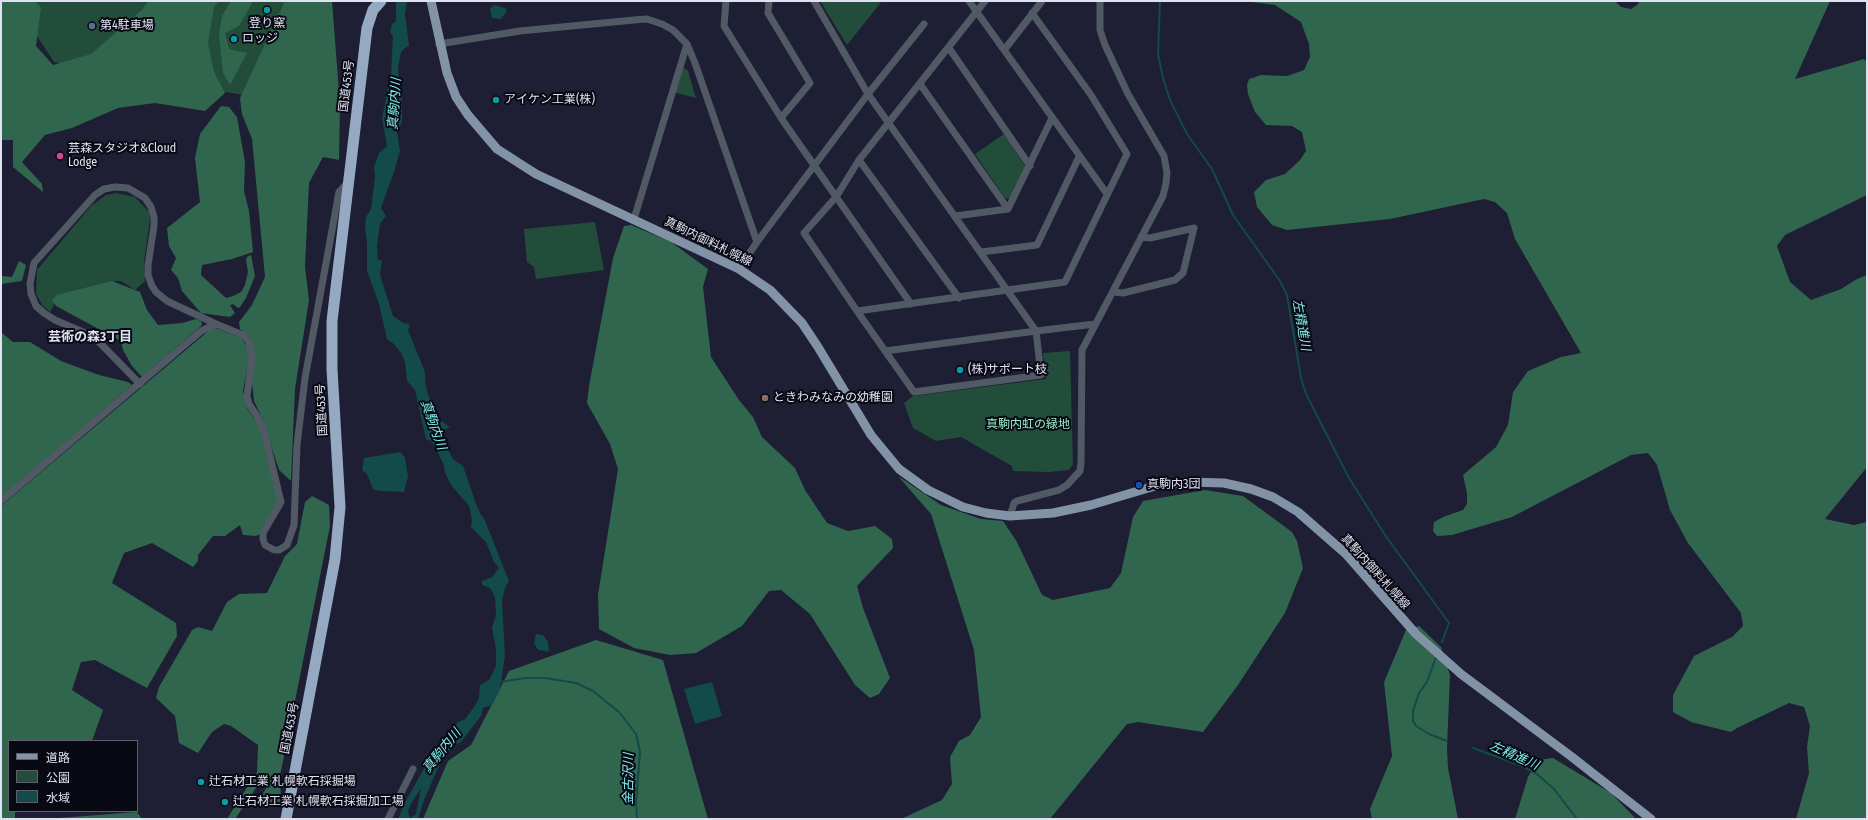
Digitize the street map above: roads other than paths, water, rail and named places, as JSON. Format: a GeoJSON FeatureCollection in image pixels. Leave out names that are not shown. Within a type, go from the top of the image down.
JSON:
{"type":"FeatureCollection","features":[{"type":"Feature","properties":{"kind":"highway","name":"国道453号"},"geometry":{"type":"LineString","coordinates":[[286,819],[336,544],[340,507],[332,369],[332,321],[367,28],[373,10],[380,1]]}},
{"type":"Feature","properties":{"kind":"main road","name":"真駒内御料札幌線"},"geometry":{"type":"LineString","coordinates":[[431,1],[439,44],[447,73],[456,97],[480,130],[497,149],[536,174],[739,269],[770,290],[802,323],[872,435],[899,469],[928,490],[945,500],[978,511],[1010,516],[1053,513],[1091,505],[1155,486],[1189,482],[1224,483],[1252,489],[1273,497],[1303,516],[1346,554],[1416,634],[1461,674],[1572,757],[1651,819]]}},
{"type":"Feature","properties":{"kind":"street"},"geometry":{"type":"LineString","coordinates":[[726,1],[724,26],[781,118],[911,304]]}},
{"type":"Feature","properties":{"kind":"street"},"geometry":{"type":"LineString","coordinates":[[769,1],[768,13],[810,83],[781,118]]}},
{"type":"Feature","properties":{"kind":"street"},"geometry":{"type":"LineString","coordinates":[[814,1],[868,94],[890,123],[981,252],[1006,292],[1036,331],[1041,375],[914,392],[804,233],[836,196],[859,160],[890,123],[985,1]]}},
{"type":"Feature","properties":{"kind":"street"},"geometry":{"type":"LineString","coordinates":[[969,1],[1107,194]]}},
{"type":"Feature","properties":{"kind":"street"},"geometry":{"type":"LineString","coordinates":[[1004,49],[1042,1]]}},
{"type":"Feature","properties":{"kind":"street"},"geometry":{"type":"LineString","coordinates":[[1010,516],[1014,503],[1017,501],[1059,490],[1067,485],[1080,470],[1082,350],[1163,196],[1166,183],[1164,156],[1128,94],[1105,46],[1100,30],[1100,1]]}},
{"type":"Feature","properties":{"kind":"street"},"geometry":{"type":"LineString","coordinates":[[857,311],[1006,292],[1065,282],[1127,154],[1091,95],[1032,13]]}},
{"type":"Feature","properties":{"kind":"street"},"geometry":{"type":"LineString","coordinates":[[439,44],[520,31],[647,19],[662,24],[673,30],[687,44],[695,63],[757,242]]}},
{"type":"Feature","properties":{"kind":"street"},"geometry":{"type":"LineString","coordinates":[[739,269],[757,242],[868,94],[924,24]]}},
{"type":"Feature","properties":{"kind":"street"},"geometry":{"type":"LineString","coordinates":[[634,219],[687,44]]}},
{"type":"Feature","properties":{"kind":"street"},"geometry":{"type":"LineString","coordinates":[[949,48],[1030,166]]}},
{"type":"Feature","properties":{"kind":"street"},"geometry":{"type":"LineString","coordinates":[[920,84],[1008,209]]}},
{"type":"Feature","properties":{"kind":"street"},"geometry":{"type":"LineString","coordinates":[[1008,209],[1052,118]]}},
{"type":"Feature","properties":{"kind":"street"},"geometry":{"type":"LineString","coordinates":[[981,252],[1036,245],[1079,156]]}},
{"type":"Feature","properties":{"kind":"street"},"geometry":{"type":"LineString","coordinates":[[859,160],[959,298]]}},
{"type":"Feature","properties":{"kind":"street"},"geometry":{"type":"LineString","coordinates":[[140,384],[99,342],[84,332],[54,320],[44,313],[36,306],[31,294],[30,284],[34,263],[95,195],[104,189],[115,187],[128,188],[138,192],[145,198],[151,207],[154,217],[154,226],[148,265],[148,276],[156,292],[167,301],[243,335],[249,342],[252,358],[247,396],[249,404],[258,416],[264,431],[281,502],[263,533],[263,539],[265,545],[269,549],[279,550],[287,545],[294,525],[297,445],[305,378],[339,192],[349,180]]}},
{"type":"Feature","properties":{"kind":"street"},"geometry":{"type":"LineString","coordinates":[[955,216],[1008,209]]}},
{"type":"Feature","properties":{"kind":"street"},"geometry":{"type":"LineString","coordinates":[[1113,292],[1123,293],[1175,280],[1183,273],[1194,228],[1150,238],[1141,237]]}},
{"type":"Feature","properties":{"kind":"street"},"geometry":{"type":"LineString","coordinates":[[1,501],[201,331],[216,324]]}},
{"type":"Feature","properties":{"kind":"street"},"geometry":{"type":"LineString","coordinates":[[885,351],[1095,324]]}},
{"type":"Feature","properties":{"kind":"street"},"geometry":{"type":"LineString","coordinates":[[388,819],[413,769]]}},
{"type":"Feature","properties":{"kind":"water","name":"真駒内川"},"geometry":{"type":"Polygon","coordinates":[[[396,1],[407,1],[405,15],[409,45],[401,52],[398,67],[399,90],[402,93],[402,122],[397,131],[400,151],[381,208],[386,216],[380,224],[377,246],[378,260],[382,260],[380,275],[393,316],[405,324],[408,323],[410,326],[408,330],[425,372],[428,395],[440,420],[450,427],[442,431],[444,441],[453,459],[463,466],[476,504],[484,518],[509,581],[505,588],[502,601],[505,656],[500,690],[492,705],[483,708],[481,716],[461,742],[453,746],[442,759],[424,800],[418,819],[398,819],[404,804],[427,763],[435,755],[458,722],[465,719],[474,707],[479,698],[480,685],[489,680],[496,666],[496,650],[492,628],[496,615],[495,597],[490,588],[482,585],[482,581],[492,577],[499,568],[494,562],[486,542],[471,527],[472,520],[469,506],[451,485],[445,473],[444,465],[436,449],[431,441],[426,439],[415,390],[407,381],[405,362],[401,353],[394,344],[387,339],[379,304],[367,271],[366,217],[371,209],[375,176],[374,167],[379,153],[387,146],[382,118],[391,74],[393,37],[390,32],[392,24],[396,21],[396,1]],[[421,788],[408,812],[410,818],[416,814],[421,788]]]}},
{"type":"Feature","properties":{"kind":"water"},"geometry":{"type":"Polygon","coordinates":[[[494,5],[505,8],[507,11],[501,19],[492,18],[490,9],[494,5]]]}},
{"type":"Feature","properties":{"kind":"water"},"geometry":{"type":"Polygon","coordinates":[[[400,452],[405,457],[408,477],[404,492],[379,491],[373,489],[367,474],[362,470],[364,458],[400,452]]]}},
{"type":"Feature","properties":{"kind":"water"},"geometry":{"type":"Polygon","coordinates":[[[536,634],[543,635],[548,642],[549,652],[538,650],[534,643],[536,634]]]}},
{"type":"Feature","properties":{"kind":"water"},"geometry":{"type":"Polygon","coordinates":[[[712,682],[722,716],[695,724],[684,689],[712,682]]]}},
{"type":"Feature","properties":{"kind":"waterway","name":"左精進川"},"geometry":{"type":"LineString","coordinates":[[1160,1],[1158,54],[1163,78],[1170,100],[1187,134],[1212,169],[1233,215],[1280,281],[1287,295],[1301,378],[1306,394],[1349,478],[1385,535],[1449,623],[1442,642]]}},
{"type":"Feature","properties":{"kind":"waterway","name":"左精進川"},"geometry":{"type":"LineString","coordinates":[[1436,657],[1427,682],[1419,693],[1413,711],[1413,721],[1416,726],[1429,734],[1447,741]]}},
{"type":"Feature","properties":{"kind":"waterway","name":"金古沢川"},"geometry":{"type":"LineString","coordinates":[[500,682],[525,678],[545,678],[576,683],[593,691],[619,712],[636,734],[640,752],[636,803],[637,819]]}},
{"type":"Feature","properties":{"kind":"waterway","name":"左精進川"},"geometry":{"type":"LineString","coordinates":[[1473,748],[1522,766],[1537,774],[1554,789],[1577,819]]}},
{"type":"Feature","properties":{"kind":"place","name":"登り窯"},"geometry":{"type":"Point","coordinates":[267,10]}},
{"type":"Feature","properties":{"kind":"place","name":"第4駐車場"},"geometry":{"type":"Point","coordinates":[92,26]}},
{"type":"Feature","properties":{"kind":"place","name":"ロッジ"},"geometry":{"type":"Point","coordinates":[234,39]}},
{"type":"Feature","properties":{"kind":"place","name":"アイケン工業(株)"},"geometry":{"type":"Point","coordinates":[496,100]}},
{"type":"Feature","properties":{"kind":"place","name":"芸森スタジオ&Cloud Lodge"},"geometry":{"type":"Point","coordinates":[60,156]}},
{"type":"Feature","properties":{"kind":"place","name":"(株)サポート枝"},"geometry":{"type":"Point","coordinates":[960,370]}},
{"type":"Feature","properties":{"kind":"place","name":"ときわみなみの幼稚園"},"geometry":{"type":"Point","coordinates":[765,398]}},
{"type":"Feature","properties":{"kind":"place","name":"真駒内3団"},"geometry":{"type":"Point","coordinates":[1139,485]}},
{"type":"Feature","properties":{"kind":"place","name":"辻石材工業 札幌軟石採掘場"},"geometry":{"type":"Point","coordinates":[201,782]}},
{"type":"Feature","properties":{"kind":"place","name":"辻石材工業 札幌軟石採掘加工場"},"geometry":{"type":"Point","coordinates":[225,802]}},
{"type":"Feature","properties":{"kind":"district","name":"芸術の森3丁目"},"geometry":{"type":"Point","coordinates":[90,337]}},
{"type":"Feature","properties":{"kind":"park label","name":"真駒内虹の緑地"},"geometry":{"type":"Point","coordinates":[1028,425]}}]}
